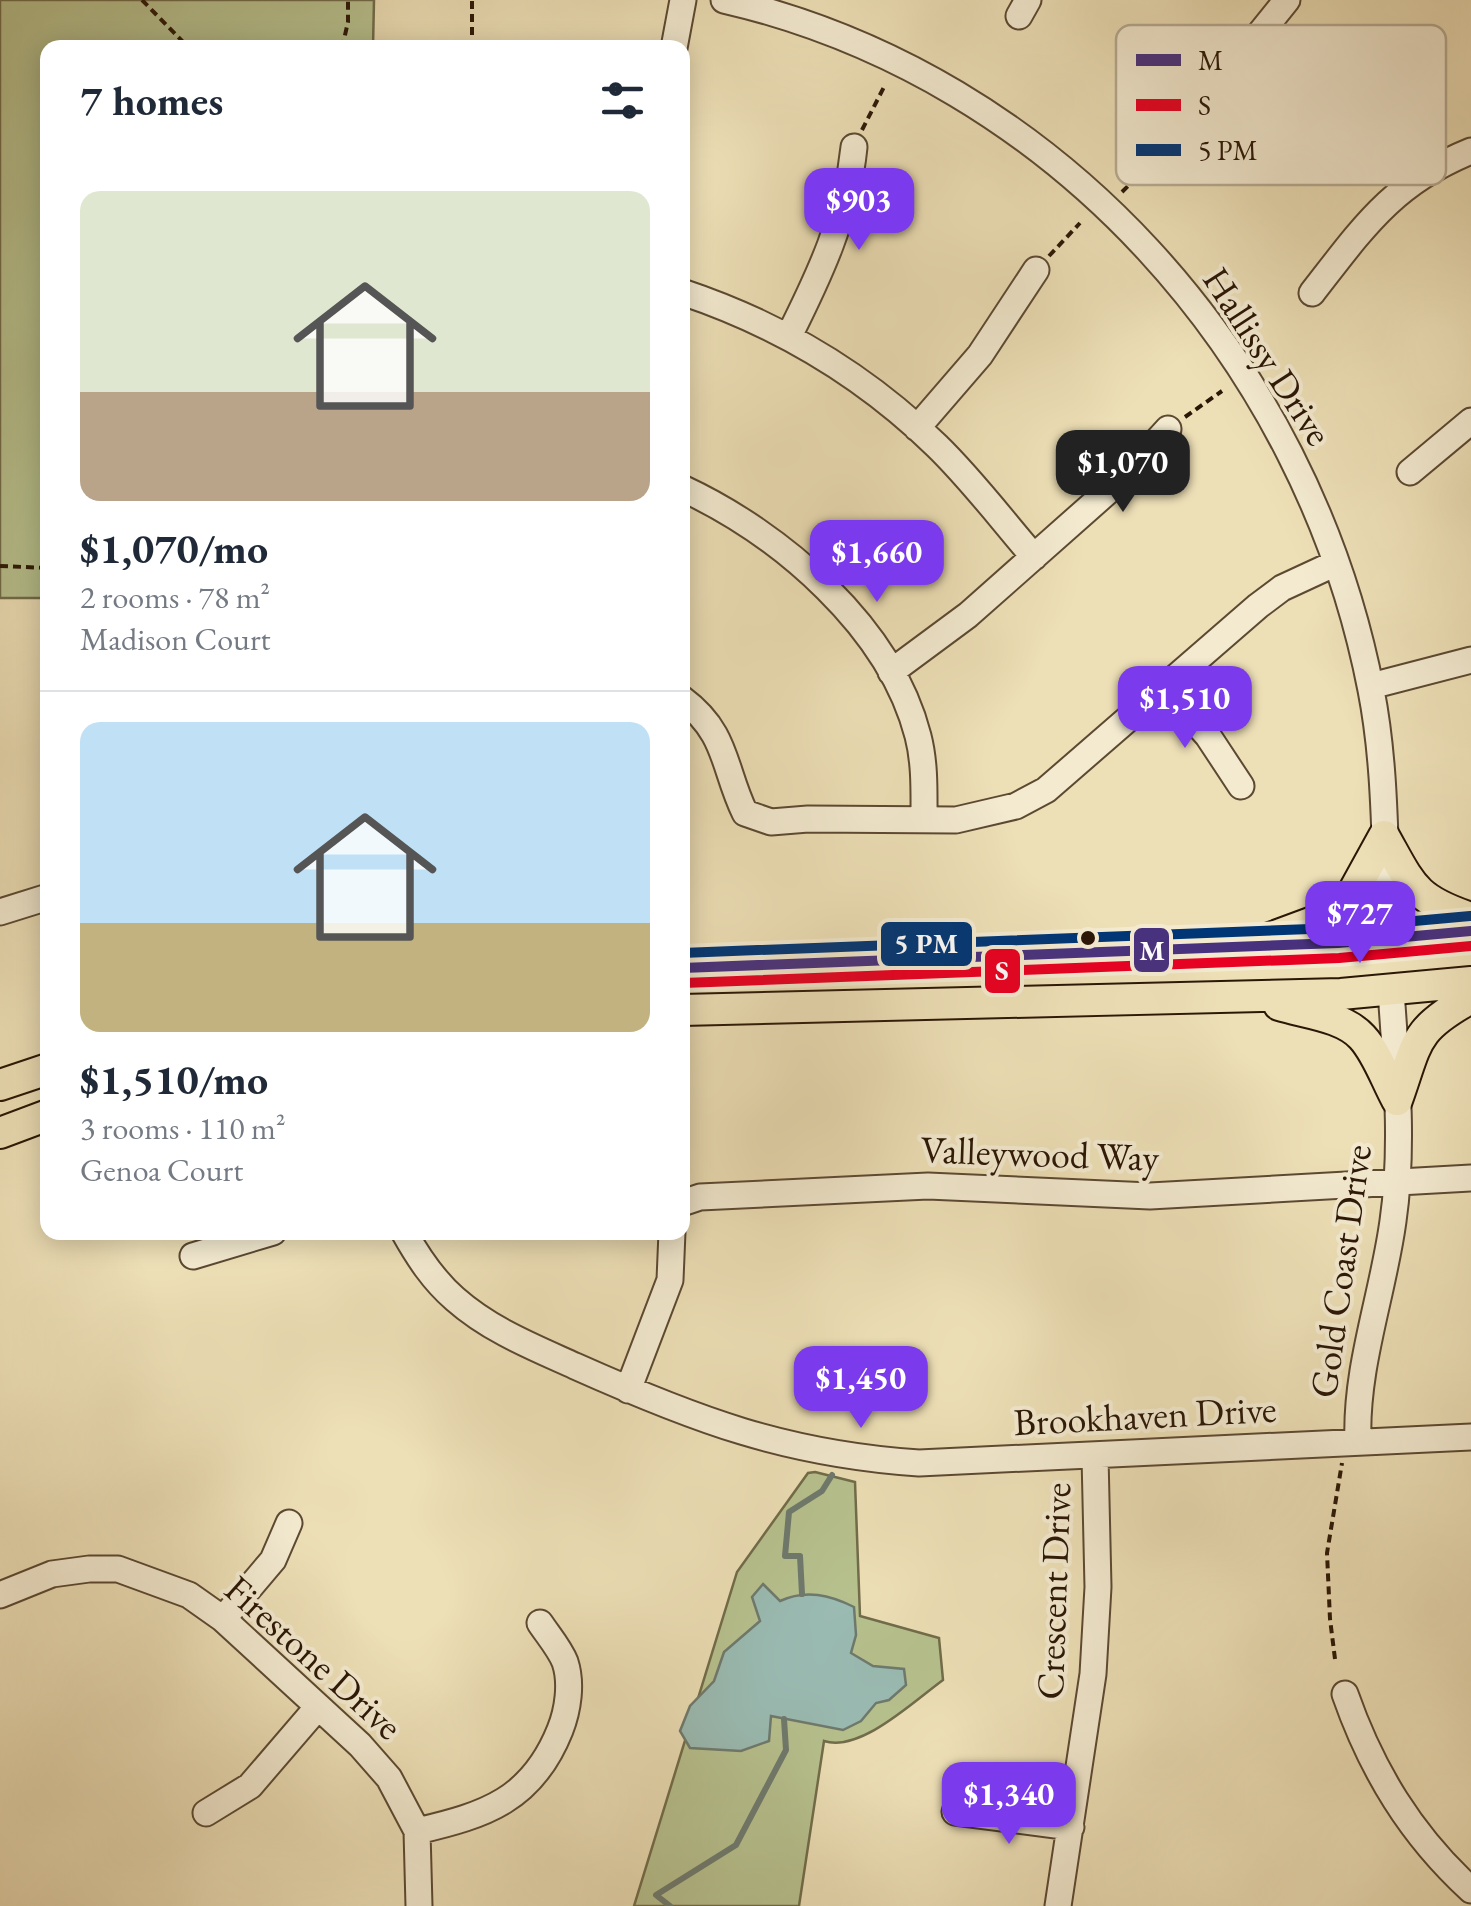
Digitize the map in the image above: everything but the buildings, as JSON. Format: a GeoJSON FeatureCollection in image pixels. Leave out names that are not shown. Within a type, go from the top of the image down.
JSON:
{"type":"FeatureCollection","features":[{"type":"Feature","properties":{"kind":"main road"},"geometry":{"type":"LineString","coordinates":[[1384,836],[1415,891],[1440,908],[1471,918]]}},
{"type":"Feature","properties":{"kind":"main road"},"geometry":{"type":"LineString","coordinates":[[1245,947],[1332,915],[1346,904],[1384,836]]}},
{"type":"Feature","properties":{"kind":"main road"},"geometry":{"type":"LineString","coordinates":[[690,968],[1245,947],[1471,931]]}},
{"type":"Feature","properties":{"kind":"main road"},"geometry":{"type":"LineString","coordinates":[[1389,938],[1392,990]]}},
{"type":"Feature","properties":{"kind":"main road"},"geometry":{"type":"LineString","coordinates":[[690,1010],[1248,996],[1392,990],[1471,982]]}},
{"type":"Feature","properties":{"kind":"main road"},"geometry":{"type":"LineString","coordinates":[[1248,996],[1341,1023],[1355,1031],[1364,1039],[1397,1100]]}},
{"type":"Feature","properties":{"kind":"main road"},"geometry":{"type":"LineString","coordinates":[[1397,1100],[1427,1026],[1471,998]]}},
{"type":"Feature","properties":{"kind":"main road"},"geometry":{"type":"LineString","coordinates":[[0,1085],[40,1072]]}},
{"type":"Feature","properties":{"kind":"main road"},"geometry":{"type":"LineString","coordinates":[[0,1133],[40,1118]]}},
{"type":"Feature","properties":{"kind":"street"},"geometry":{"type":"LineString","coordinates":[[676,40],[684,0]]}},
{"type":"Feature","properties":{"kind":"street","name":"Hallissy Drive"},"geometry":{"type":"LineString","coordinates":[[724,0],[817,14],[974,105],[1041,152],[1104,205],[1178,282],[1224,340],[1280,431],[1310,494],[1353,613],[1377,721],[1389,938]]}},
{"type":"Feature","properties":{"kind":"street"},"geometry":{"type":"LineString","coordinates":[[1267,25],[1287,0]]}},
{"type":"Feature","properties":{"kind":"street"},"geometry":{"type":"LineString","coordinates":[[789,336],[827,260],[850,186],[854,147]]}},
{"type":"Feature","properties":{"kind":"street"},"geometry":{"type":"LineString","coordinates":[[1446,161],[1471,151]]}},
{"type":"Feature","properties":{"kind":"street"},"geometry":{"type":"LineString","coordinates":[[1312,293],[1371,217],[1406,185]]}},
{"type":"Feature","properties":{"kind":"street"},"geometry":{"type":"LineString","coordinates":[[917,428],[980,355],[1036,270]]}},
{"type":"Feature","properties":{"kind":"street"},"geometry":{"type":"LineString","coordinates":[[690,295],[789,336],[854,377],[917,428],[962,472],[1034,556]]}},
{"type":"Feature","properties":{"kind":"street"},"geometry":{"type":"LineString","coordinates":[[1410,472],[1471,421]]}},
{"type":"Feature","properties":{"kind":"street"},"geometry":{"type":"LineString","coordinates":[[891,672],[968,615],[1125,476],[1168,429]]}},
{"type":"Feature","properties":{"kind":"street"},"geometry":{"type":"LineString","coordinates":[[690,492],[716,503],[770,539],[812,574],[846,610],[891,672],[918,735],[924,777],[924,820]]}},
{"type":"Feature","properties":{"kind":"street"},"geometry":{"type":"LineString","coordinates":[[690,706],[711,728],[728,760],[734,790],[745,814],[772,822],[986,815],[1016,806],[1046,790],[1282,588],[1336,563]]}},
{"type":"Feature","properties":{"kind":"street"},"geometry":{"type":"LineString","coordinates":[[1370,686],[1471,660]]}},
{"type":"Feature","properties":{"kind":"street"},"geometry":{"type":"LineString","coordinates":[[1165,688],[1208,736],[1241,786]]}},
{"type":"Feature","properties":{"kind":"street"},"geometry":{"type":"LineString","coordinates":[[0,912],[40,899]]}},
{"type":"Feature","properties":{"kind":"street","name":"Gold Coast Drive"},"geometry":{"type":"LineString","coordinates":[[1350,1452],[1389,1248],[1397,1183],[1392,990]]}},
{"type":"Feature","properties":{"kind":"street","name":"Valleywood Way"},"geometry":{"type":"LineString","coordinates":[[690,1201],[877,1186],[1150,1196],[1471,1178]]}},
{"type":"Feature","properties":{"kind":"street"},"geometry":{"type":"LineString","coordinates":[[193,1256],[246,1240]]}},
{"type":"Feature","properties":{"kind":"street","name":"Brookhaven Drive"},"geometry":{"type":"LineString","coordinates":[[409,1240],[436,1280],[478,1318],[512,1338],[734,1432],[804,1449],[863,1459],[919,1462],[1350,1452],[1471,1437]]}},
{"type":"Feature","properties":{"kind":"street"},"geometry":{"type":"LineString","coordinates":[[628,1390],[670,1280],[672,1240]]}},
{"type":"Feature","properties":{"kind":"street","name":"Crescent Drive"},"geometry":{"type":"LineString","coordinates":[[1058,1906],[1094,1656],[1098,1588],[1095,1456]]}},
{"type":"Feature","properties":{"kind":"street"},"geometry":{"type":"LineString","coordinates":[[223,1619],[273,1560],[290,1522]]}},
{"type":"Feature","properties":{"kind":"street","name":"Firestone Drive"},"geometry":{"type":"LineString","coordinates":[[0,1595],[52,1574],[118,1569],[189,1595],[223,1619],[360,1745],[388,1778],[417,1831],[419,1906]]}},
{"type":"Feature","properties":{"kind":"street"},"geometry":{"type":"LineString","coordinates":[[417,1831],[500,1804],[530,1782],[542,1766],[565,1716],[568,1688],[564,1662],[540,1623]]}},
{"type":"Feature","properties":{"kind":"street"},"geometry":{"type":"LineString","coordinates":[[1345,1694],[1358,1732],[1394,1802],[1420,1838],[1471,1890]]}},
{"type":"Feature","properties":{"kind":"street"},"geometry":{"type":"LineString","coordinates":[[206,1813],[250,1786],[317,1708]]}},
{"type":"Feature","properties":{"kind":"street"},"geometry":{"type":"LineString","coordinates":[[955,1812],[1071,1828]]}},
{"type":"Feature","properties":{"kind":"path"},"geometry":{"type":"LineString","coordinates":[[142,0],[181,40]]}},
{"type":"Feature","properties":{"kind":"path"},"geometry":{"type":"LineString","coordinates":[[344,40],[348,0]]}},
{"type":"Feature","properties":{"kind":"path"},"geometry":{"type":"LineString","coordinates":[[472,0],[472,40]]}},
{"type":"Feature","properties":{"kind":"path"},"geometry":{"type":"LineString","coordinates":[[854,147],[896,62]]}},
{"type":"Feature","properties":{"kind":"path"},"geometry":{"type":"LineString","coordinates":[[1122,192],[1129,185]]}},
{"type":"Feature","properties":{"kind":"path"},"geometry":{"type":"LineString","coordinates":[[1036,270],[1080,223]]}},
{"type":"Feature","properties":{"kind":"path"},"geometry":{"type":"LineString","coordinates":[[1168,429],[1222,391]]}},
{"type":"Feature","properties":{"kind":"path"},"geometry":{"type":"LineString","coordinates":[[0,566],[40,568]]}},
{"type":"Feature","properties":{"kind":"path"},"geometry":{"type":"LineString","coordinates":[[1336,1660],[1327,1553],[1350,1452]]}},
{"type":"Feature","properties":{"kind":"green space"},"geometry":{"type":"Polygon","coordinates":[[[0,0],[374,0],[373,40],[40,40],[40,598],[0,598],[0,0]]]}},
{"type":"Feature","properties":{"kind":"green space"},"geometry":{"type":"Polygon","coordinates":[[[808,1473],[855,1482],[860,1616],[939,1638],[943,1680],[870,1733],[838,1743],[824,1741],[799,1906],[634,1906],[737,1572],[808,1473]]]}},
{"type":"Feature","properties":{"kind":"water"},"geometry":{"type":"Polygon","coordinates":[[[763,1584],[780,1601],[818,1595],[854,1607],[856,1635],[851,1653],[873,1666],[904,1669],[906,1685],[889,1700],[876,1703],[861,1721],[843,1730],[771,1716],[769,1741],[741,1751],[690,1748],[680,1731],[690,1706],[714,1681],[724,1652],[760,1621],[752,1597],[763,1584]]]}},
{"type":"Feature","properties":{"kind":"waterway"},"geometry":{"type":"LineString","coordinates":[[802,1594],[800,1556],[785,1556],[789,1512],[822,1491],[832,1475]]}},
{"type":"Feature","properties":{"kind":"waterway"},"geometry":{"type":"LineString","coordinates":[[670,1906],[656,1895],[736,1845],[786,1750],[784,1719]]}},
{"type":"Feature","properties":{"kind":"transit line"},"geometry":{"type":"LineString","coordinates":[[690,953],[1337,928],[1470,916]]}},
{"type":"Feature","properties":{"kind":"transit line","name":"M"},"geometry":{"type":"LineString","coordinates":[[690,968],[1338,943],[1471,931]]}},
{"type":"Feature","properties":{"kind":"transit line","name":"S"},"geometry":{"type":"LineString","coordinates":[[690,983],[1339,958],[1471,946]]}}]}
